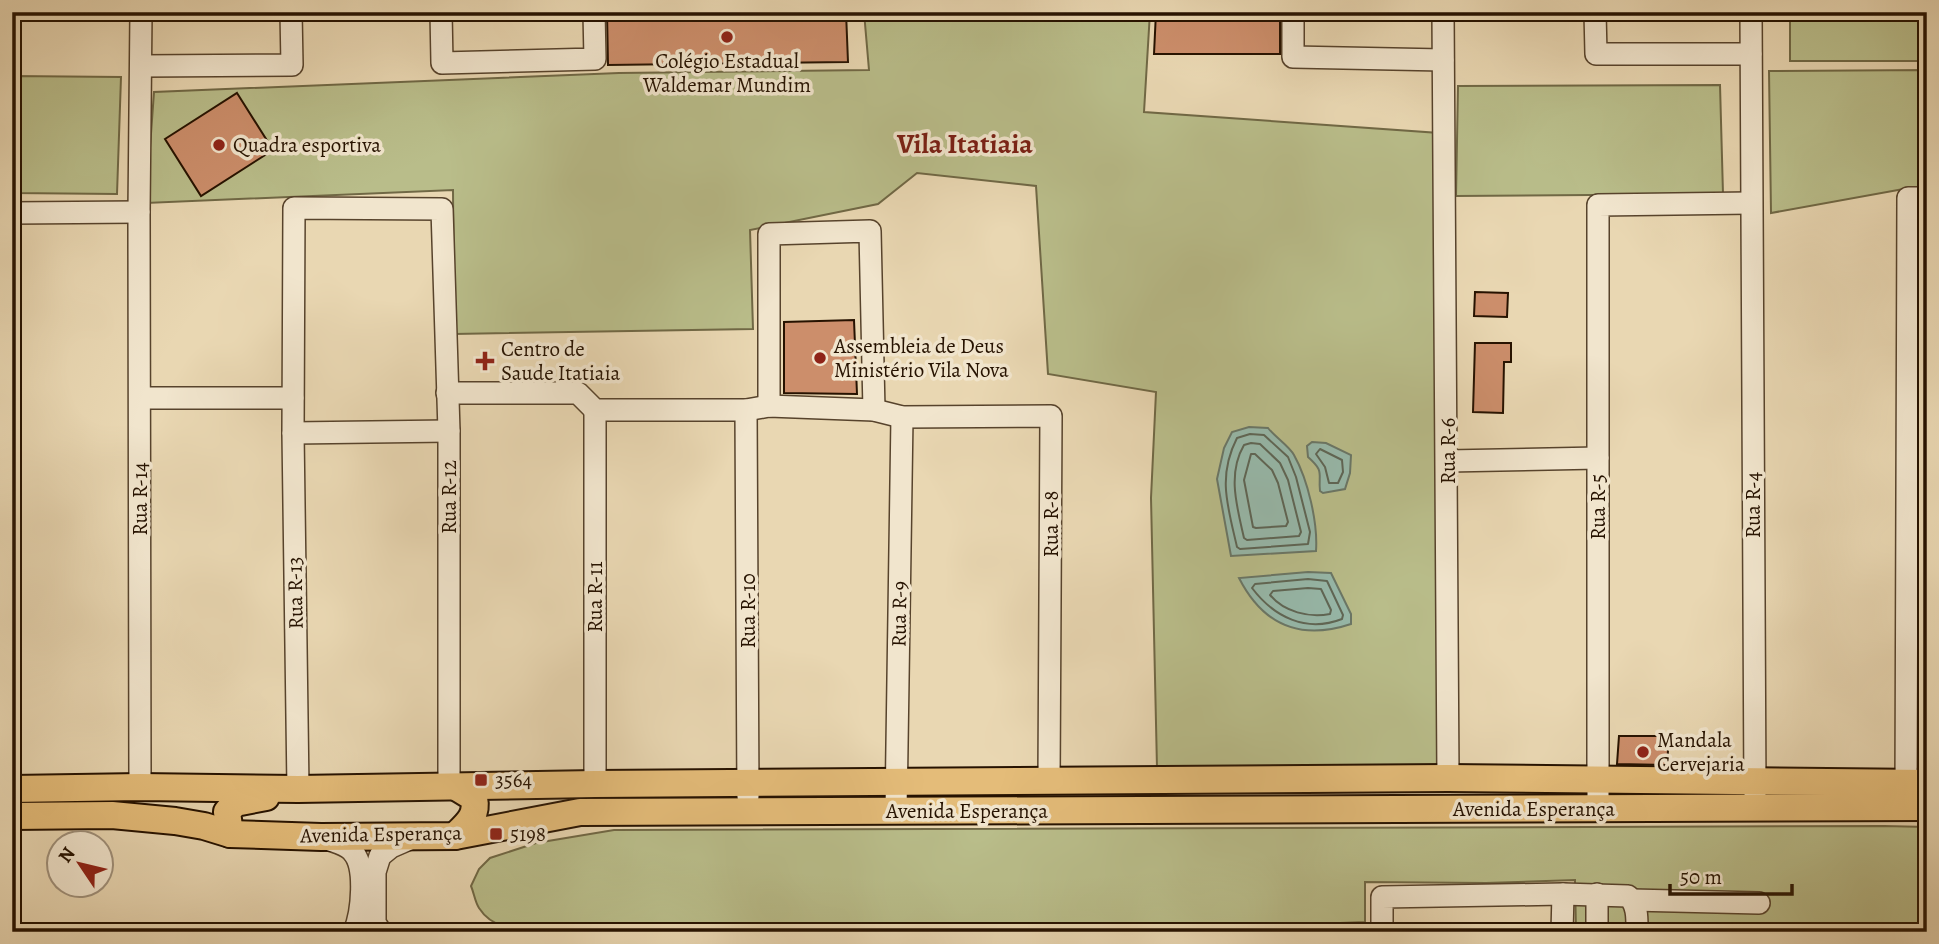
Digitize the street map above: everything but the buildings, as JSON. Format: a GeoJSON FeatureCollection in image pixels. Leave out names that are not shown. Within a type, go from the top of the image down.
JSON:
{"type":"FeatureCollection","features":[{"type":"Feature","properties":{"kind":"main road","name":"Avenida Esperança"},"geometry":{"type":"LineString","coordinates":[[12,789],[298,789],[749,782],[1448,778],[1598,780],[1755,795]]}},
{"type":"Feature","properties":{"kind":"main road"},"geometry":{"type":"LineString","coordinates":[[452,787],[474,798],[476,809],[472,820],[454,836]]}},
{"type":"Feature","properties":{"kind":"main road"},"geometry":{"type":"LineString","coordinates":[[230,834],[227,812],[235,803],[298,789]]}},
{"type":"Feature","properties":{"kind":"main road","name":"Avenida Esperança"},"geometry":{"type":"LineString","coordinates":[[12,816],[112,815],[185,822],[230,834],[321,837],[454,836],[580,812],[1598,808],[1755,795],[1917,795]]}},
{"type":"Feature","properties":{"kind":"street","name":"Rua R-14"},"geometry":{"type":"LineString","coordinates":[[141,12],[141,787]]}},
{"type":"Feature","properties":{"kind":"street"},"geometry":{"type":"LineString","coordinates":[[141,66],[292,65],[291,12]]}},
{"type":"Feature","properties":{"kind":"street"},"geometry":{"type":"LineString","coordinates":[[441,12],[442,63],[595,59],[594,12]]}},
{"type":"Feature","properties":{"kind":"street"},"geometry":{"type":"LineString","coordinates":[[1293,12],[1293,57],[1443,61]]}},
{"type":"Feature","properties":{"kind":"street","name":"Rua R-6"},"geometry":{"type":"LineString","coordinates":[[1443,12],[1446,124],[1448,778]]}},
{"type":"Feature","properties":{"kind":"street"},"geometry":{"type":"LineString","coordinates":[[1595,12],[1595,54],[1751,54]]}},
{"type":"Feature","properties":{"kind":"street","name":"Rua R-4"},"geometry":{"type":"LineString","coordinates":[[1751,12],[1755,795]]}},
{"type":"Feature","properties":{"kind":"street"},"geometry":{"type":"LineString","coordinates":[[1917,198],[1917,795]]}},
{"type":"Feature","properties":{"kind":"street","name":"Rua R-5"},"geometry":{"type":"LineString","coordinates":[[1598,808],[1598,205],[1751,203]]}},
{"type":"Feature","properties":{"kind":"street","name":"Rua R-13"},"geometry":{"type":"LineString","coordinates":[[298,789],[292,398],[294,208],[442,209]]}},
{"type":"Feature","properties":{"kind":"street","name":"Rua R-12"},"geometry":{"type":"LineString","coordinates":[[442,209],[449,431],[452,787]]}},
{"type":"Feature","properties":{"kind":"street"},"geometry":{"type":"LineString","coordinates":[[12,213],[139,212]]}},
{"type":"Feature","properties":{"kind":"street"},"geometry":{"type":"LineString","coordinates":[[769,406],[769,234],[870,231],[874,410]]}},
{"type":"Feature","properties":{"kind":"street"},"geometry":{"type":"LineString","coordinates":[[447,393],[578,393],[595,410],[746,410],[769,406],[874,410],[902,417]]}},
{"type":"Feature","properties":{"kind":"street"},"geometry":{"type":"LineString","coordinates":[[141,398],[292,398]]}},
{"type":"Feature","properties":{"kind":"street","name":"Rua R-11"},"geometry":{"type":"LineString","coordinates":[[595,410],[595,784]]}},
{"type":"Feature","properties":{"kind":"street","name":"Rua R-10"},"geometry":{"type":"LineString","coordinates":[[746,410],[748,811]]}},
{"type":"Feature","properties":{"kind":"street","name":"Rua R-8"},"geometry":{"type":"LineString","coordinates":[[902,417],[1051,416],[1049,781]]}},
{"type":"Feature","properties":{"kind":"street","name":"Rua R-9"},"geometry":{"type":"LineString","coordinates":[[896,811],[902,417]]}},
{"type":"Feature","properties":{"kind":"street"},"geometry":{"type":"LineString","coordinates":[[293,433],[449,431]]}},
{"type":"Feature","properties":{"kind":"street"},"geometry":{"type":"LineString","coordinates":[[1448,461],[1598,458]]}},
{"type":"Feature","properties":{"kind":"street"},"geometry":{"type":"LineString","coordinates":[[380,932],[375,922],[375,872],[380,856],[391,847],[418,835]]}},
{"type":"Feature","properties":{"kind":"street"},"geometry":{"type":"LineString","coordinates":[[321,837],[351,850],[361,863],[360,918],[354,932]]}},
{"type":"Feature","properties":{"kind":"street"},"geometry":{"type":"LineString","coordinates":[[1562,932],[1563,894]]}},
{"type":"Feature","properties":{"kind":"street"},"geometry":{"type":"LineString","coordinates":[[1382,932],[1382,897],[1563,894],[1628,896],[1637,913],[1637,932]]}},
{"type":"Feature","properties":{"kind":"street"},"geometry":{"type":"LineString","coordinates":[[1597,894],[1597,932]]}},
{"type":"Feature","properties":{"kind":"street"},"geometry":{"type":"LineString","coordinates":[[1632,900],[1759,902]]}},
{"type":"Feature","properties":{"kind":"green space"},"geometry":{"type":"Polygon","coordinates":[[[864,12],[1150,12],[1144,112],[1439,133],[1439,765],[1157,768],[1151,498],[1156,392],[1048,374],[1036,186],[917,173],[878,204],[750,230],[753,329],[454,334],[453,190],[146,203],[154,92],[619,73],[869,70],[864,12]]]}},
{"type":"Feature","properties":{"kind":"green space"},"geometry":{"type":"Polygon","coordinates":[[[1790,12],[1927,12],[1927,61],[1790,61],[1790,12]]]}},
{"type":"Feature","properties":{"kind":"green space"},"geometry":{"type":"Polygon","coordinates":[[[1927,70],[1927,188],[1909,188],[1771,213],[1769,71],[1927,70]]]}},
{"type":"Feature","properties":{"kind":"green space"},"geometry":{"type":"Polygon","coordinates":[[[12,76],[121,77],[117,194],[12,193],[12,76]]]}},
{"type":"Feature","properties":{"kind":"green space"},"geometry":{"type":"Polygon","coordinates":[[[1720,85],[1723,194],[1456,196],[1458,86],[1720,85]]]}},
{"type":"Feature","properties":{"kind":"green space"},"geometry":{"type":"Polygon","coordinates":[[[1927,827],[1927,932],[1576,932],[1575,880],[1486,883],[1365,882],[1365,922],[1341,923],[1340,932],[542,932],[507,928],[492,921],[476,903],[471,886],[479,869],[490,858],[536,843],[614,830],[1927,827]]]}},
{"type":"Feature","properties":{"kind":"water"},"geometry":{"type":"Polygon","coordinates":[[[1249,427],[1268,428],[1294,455],[1311,502],[1316,551],[1231,556],[1217,479],[1224,448],[1232,432],[1249,427]]]}},
{"type":"Feature","properties":{"kind":"water"},"geometry":{"type":"Polygon","coordinates":[[[1312,442],[1326,443],[1351,455],[1350,473],[1345,489],[1323,493],[1320,491],[1319,470],[1308,457],[1307,446],[1312,442]]]}},
{"type":"Feature","properties":{"kind":"water"},"geometry":{"type":"Polygon","coordinates":[[[1308,572],[1331,573],[1351,614],[1351,624],[1315,631],[1285,625],[1259,607],[1239,578],[1308,572]]]}},
{"type":"Feature","properties":{"kind":"place","name":"Colégio Estadual Waldemar Mundim"},"geometry":{"type":"Point","coordinates":[727,37]}},
{"type":"Feature","properties":{"kind":"place","name":"Quadra esportiva"},"geometry":{"type":"Point","coordinates":[219,145]}},
{"type":"Feature","properties":{"kind":"place","name":"Assembleia de Deus Ministério Vila Nova"},"geometry":{"type":"Point","coordinates":[820,358]}},
{"type":"Feature","properties":{"kind":"place","name":"Centro de Saude Itatiaia"},"geometry":{"type":"Point","coordinates":[485,361]}},
{"type":"Feature","properties":{"kind":"place","name":"Mandala Cervejaria"},"geometry":{"type":"Point","coordinates":[1643,752]}},
{"type":"Feature","properties":{"kind":"place","name":"3564"},"geometry":{"type":"Point","coordinates":[481,780]}},
{"type":"Feature","properties":{"kind":"place","name":"5198"},"geometry":{"type":"Point","coordinates":[496,834]}},
{"type":"Feature","properties":{"kind":"district","name":"Vila Itatiaia"},"geometry":{"type":"Point","coordinates":[965,143]}}]}
